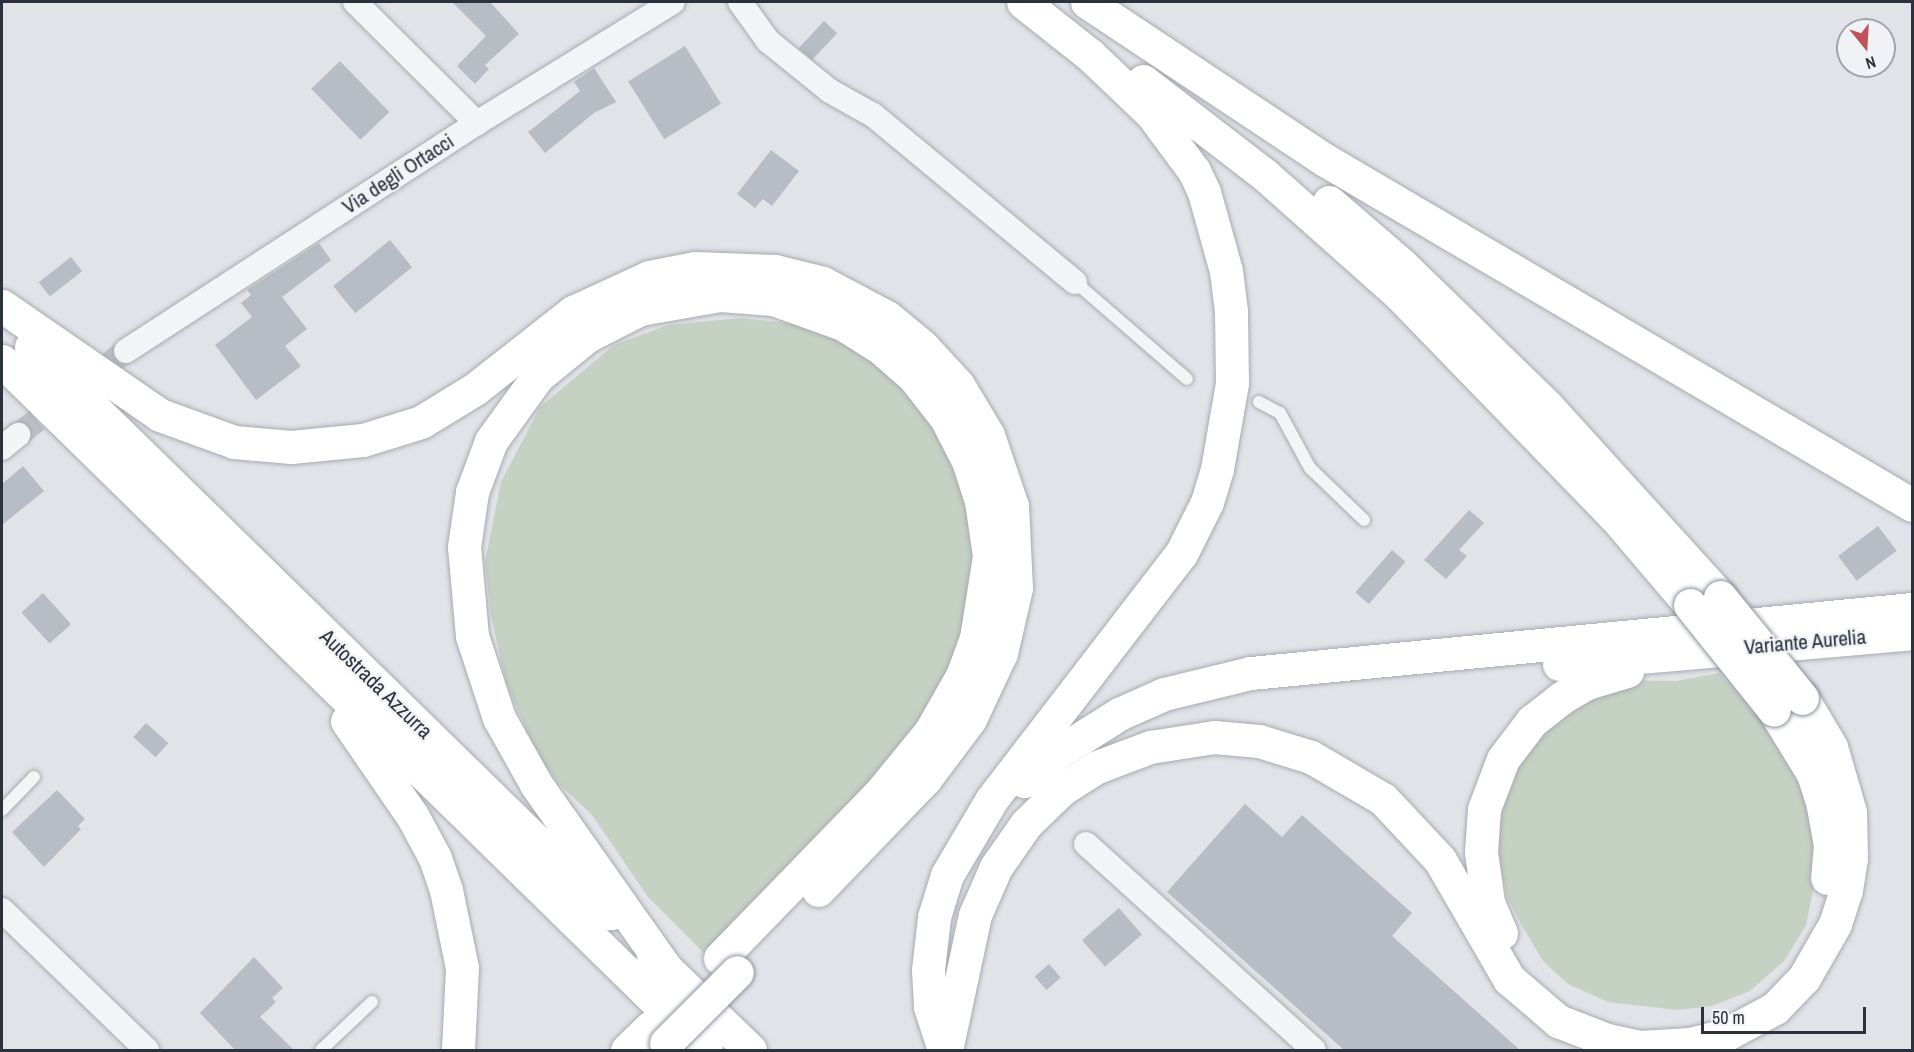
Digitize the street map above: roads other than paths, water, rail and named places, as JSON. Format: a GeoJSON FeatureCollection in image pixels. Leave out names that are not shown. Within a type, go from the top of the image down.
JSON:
{"type":"FeatureCollection","features":[{"type":"Feature","properties":{"kind":"highway"},"geometry":{"type":"LineString","coordinates":[[945,1050],[933,1022],[928,984],[930,938],[939,896],[954,860],[979,817],[1171,571],[1199,519],[1226,431],[1232,383],[1232,311],[1226,271],[1204,192],[1182,149],[1135,97],[1023,2]]}},
{"type":"Feature","properties":{"kind":"highway"},"geometry":{"type":"LineString","coordinates":[[1028,2],[1203,126],[1391,287],[1588,488],[1705,601]]}},
{"type":"Feature","properties":{"kind":"highway"},"geometry":{"type":"LineString","coordinates":[[1071,2],[1245,132],[1401,264],[1583,443],[1788,704],[1831,747],[1850,812],[1849,874],[1835,924],[1803,978],[1775,1008],[1725,1035],[1665,1047],[1607,1041],[1580,1032],[1540,1010],[1509,979],[1433,852],[1383,799],[1345,774],[1286,748],[1237,738],[1106,742]]}},
{"type":"Feature","properties":{"kind":"highway"},"geometry":{"type":"LineString","coordinates":[[1087,2],[1325,160],[1912,505]]}},
{"type":"Feature","properties":{"kind":"highway"},"geometry":{"type":"LineString","coordinates":[[2,306],[160,415],[234,442],[267,447],[347,443],[421,422],[475,390],[551,327],[590,302],[629,283],[671,272],[758,268],[809,279],[865,303],[922,346],[976,412],[1005,482],[1017,560],[1006,636],[989,684],[970,719],[925,779],[728,965]]}},
{"type":"Feature","properties":{"kind":"highway"},"geometry":{"type":"LineString","coordinates":[[627,1050],[658,1040],[728,965],[880,793],[930,732],[962,676],[976,638],[988,556],[981,501],[969,461],[946,418],[914,377],[881,348],[835,320],[772,299],[720,295],[640,309],[587,336],[538,376],[491,441],[472,492],[464,547],[472,636],[499,718],[536,784],[668,970]]}},
{"type":"Feature","properties":{"kind":"highway","name":"Autostrada Azzurra"},"geometry":{"type":"LineString","coordinates":[[2,318],[750,1050]]}},
{"type":"Feature","properties":{"kind":"highway","name":"Autostrada Azzurra"},"geometry":{"type":"LineString","coordinates":[[2,361],[706,1050]]}},
{"type":"Feature","properties":{"kind":"highway"},"geometry":{"type":"LineString","coordinates":[[945,1050],[975,915],[1002,857],[1050,800],[1086,773],[1106,742],[1164,694],[1251,673],[1912,609]]}},
{"type":"Feature","properties":{"kind":"highway","name":"Variante Aurelia"},"geometry":{"type":"LineString","coordinates":[[1698,652],[1912,633]]}},
{"type":"Feature","properties":{"kind":"highway"},"geometry":{"type":"LineString","coordinates":[[297,651],[394,786],[435,858],[456,931],[462,968],[458,1050]]}},
{"type":"Feature","properties":{"kind":"highway"},"geometry":{"type":"LineString","coordinates":[[945,1050],[944,972],[972,885],[1006,823],[1040,784],[1141,718],[1178,706],[1270,688],[1698,652]]}},
{"type":"Feature","properties":{"kind":"highway"},"geometry":{"type":"LineString","coordinates":[[1698,652],[1587,683],[1532,721],[1503,759],[1484,809],[1483,881],[1501,934],[1537,984],[1565,1003],[1605,1022],[1653,1029],[1710,1020],[1759,995],[1777,979],[1805,942],[1819,912],[1830,844],[1813,774],[1788,704]]}},
{"type":"Feature","properties":{"kind":"street"},"geometry":{"type":"LineString","coordinates":[[355,2],[477,123]]}},
{"type":"Feature","properties":{"kind":"street","name":"Via degli Ortacci"},"geometry":{"type":"LineString","coordinates":[[126,351],[477,123],[673,2]]}},
{"type":"Feature","properties":{"kind":"street"},"geometry":{"type":"LineString","coordinates":[[740,2],[768,41],[830,91],[873,115],[1075,282]]}},
{"type":"Feature","properties":{"kind":"street"},"geometry":{"type":"LineString","coordinates":[[1086,844],[1314,1050]]}},
{"type":"Feature","properties":{"kind":"street"},"geometry":{"type":"LineString","coordinates":[[2,910],[147,1050]]}},
{"type":"Feature","properties":{"kind":"lane"},"geometry":{"type":"LineString","coordinates":[[1075,282],[1187,379]]}},
{"type":"Feature","properties":{"kind":"lane"},"geometry":{"type":"LineString","coordinates":[[1259,402],[1280,413],[1310,468],[1364,520]]}},
{"type":"Feature","properties":{"kind":"lane"},"geometry":{"type":"LineString","coordinates":[[2,810],[34,777]]}},
{"type":"Feature","properties":{"kind":"lane"},"geometry":{"type":"LineString","coordinates":[[321,1050],[372,1002]]}},
{"type":"Feature","properties":{"kind":"tunnel"},"geometry":{"type":"LineString","coordinates":[[18,435],[126,351]]}}]}
